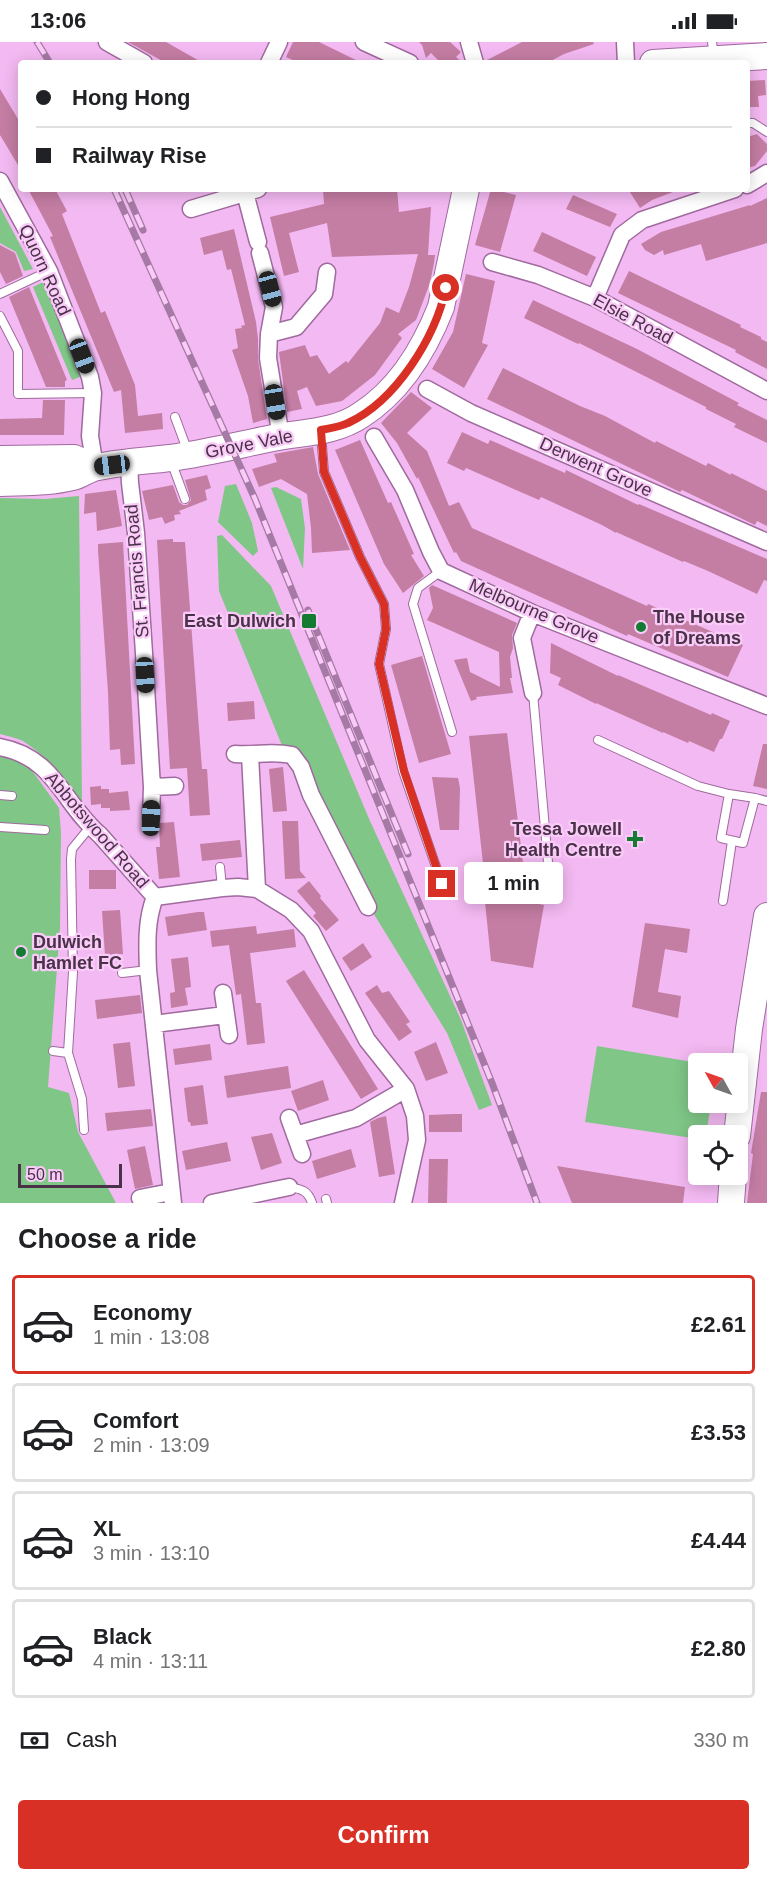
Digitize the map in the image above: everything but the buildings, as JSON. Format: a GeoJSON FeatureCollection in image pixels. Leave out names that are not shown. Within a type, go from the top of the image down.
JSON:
{"type":"FeatureCollection","features":[{"type":"Feature","properties":{"kind":"main road"},"geometry":{"type":"LineString","coordinates":[[668,60],[713,51],[755,54]]}},
{"type":"Feature","properties":{"kind":"main road","name":"Grove Vale"},"geometry":{"type":"LineString","coordinates":[[95,467],[179,457],[321,430],[348,423],[372,408],[405,374],[427,340],[441,307],[465,192]]}},
{"type":"Feature","properties":{"kind":"main road"},"geometry":{"type":"LineString","coordinates":[[0,459],[74,458],[95,467]]}},
{"type":"Feature","properties":{"kind":"main road"},"geometry":{"type":"LineString","coordinates":[[0,483],[46,482],[74,477],[95,467]]}},
{"type":"Feature","properties":{"kind":"main road"},"geometry":{"type":"LineString","coordinates":[[738,1125],[749,1029],[767,916]]}},
{"type":"Feature","properties":{"kind":"main road"},"geometry":{"type":"LineString","coordinates":[[731,1203],[732,1185]]}},
{"type":"Feature","properties":{"kind":"street"},"geometry":{"type":"LineString","coordinates":[[106,42],[139,60]]}},
{"type":"Feature","properties":{"kind":"street"},"geometry":{"type":"LineString","coordinates":[[270,60],[279,42]]}},
{"type":"Feature","properties":{"kind":"street"},"geometry":{"type":"LineString","coordinates":[[364,42],[403,60]]}},
{"type":"Feature","properties":{"kind":"street"},"geometry":{"type":"LineString","coordinates":[[469,42],[475,60]]}},
{"type":"Feature","properties":{"kind":"street"},"geometry":{"type":"LineString","coordinates":[[625,42],[626,60]]}},
{"type":"Feature","properties":{"kind":"street"},"geometry":{"type":"LineString","coordinates":[[750,183],[767,173]]}},
{"type":"Feature","properties":{"kind":"street","name":"Quorn Road"},"geometry":{"type":"LineString","coordinates":[[0,181],[50,271],[90,377],[93,393],[90,436],[95,467]]}},
{"type":"Feature","properties":{"kind":"street"},"geometry":{"type":"LineString","coordinates":[[191,209],[243,192]]}},
{"type":"Feature","properties":{"kind":"street"},"geometry":{"type":"LineString","coordinates":[[249,192],[259,247],[274,307],[269,334],[268,358],[281,437]]}},
{"type":"Feature","properties":{"kind":"street"},"geometry":{"type":"LineString","coordinates":[[595,298],[622,235],[642,220],[726,192]]}},
{"type":"Feature","properties":{"kind":"street","name":"Elsie Road"},"geometry":{"type":"LineString","coordinates":[[492,262],[538,276],[595,298],[767,391]]}},
{"type":"Feature","properties":{"kind":"street"},"geometry":{"type":"LineString","coordinates":[[269,334],[296,327],[324,294],[327,272]]}},
{"type":"Feature","properties":{"kind":"street","name":"Derwent Grove"},"geometry":{"type":"LineString","coordinates":[[427,390],[480,416],[767,542]]}},
{"type":"Feature","properties":{"kind":"street"},"geometry":{"type":"LineString","coordinates":[[374,437],[405,490],[441,571]]}},
{"type":"Feature","properties":{"kind":"street","name":"St. Francis Road"},"geometry":{"type":"LineString","coordinates":[[129,463],[136,533],[152,787],[151,818]]}},
{"type":"Feature","properties":{"kind":"street","name":"Melbourne Grove"},"geometry":{"type":"LineString","coordinates":[[441,571],[532,613],[767,705]]}},
{"type":"Feature","properties":{"kind":"street"},"geometry":{"type":"LineString","coordinates":[[532,613],[522,638],[533,693]]}},
{"type":"Feature","properties":{"kind":"street","name":"Abbotswood Road"},"geometry":{"type":"LineString","coordinates":[[0,747],[21,753],[47,771],[90,827],[155,897],[222,888],[238,887],[257,890],[291,910],[311,930],[367,1040],[406,1089],[415,1116],[417,1140],[403,1203]]}},
{"type":"Feature","properties":{"kind":"street"},"geometry":{"type":"LineString","coordinates":[[257,890],[242,755],[275,752],[292,755],[301,767],[311,795],[368,907]]}},
{"type":"Feature","properties":{"kind":"street"},"geometry":{"type":"LineString","coordinates":[[152,787],[175,786]]}},
{"type":"Feature","properties":{"kind":"street"},"geometry":{"type":"LineString","coordinates":[[140,1198],[172,1198],[148,970],[147,931],[155,897]]}},
{"type":"Feature","properties":{"kind":"street"},"geometry":{"type":"LineString","coordinates":[[223,993],[229,1035]]}},
{"type":"Feature","properties":{"kind":"street"},"geometry":{"type":"LineString","coordinates":[[154,1024],[225,1015]]}},
{"type":"Feature","properties":{"kind":"street"},"geometry":{"type":"LineString","coordinates":[[295,1135],[356,1118],[406,1089]]}},
{"type":"Feature","properties":{"kind":"street"},"geometry":{"type":"LineString","coordinates":[[288,1118],[302,1154]]}},
{"type":"Feature","properties":{"kind":"street"},"geometry":{"type":"LineString","coordinates":[[212,1203],[289,1187]]}},
{"type":"Feature","properties":{"kind":"lane"},"geometry":{"type":"LineString","coordinates":[[750,123],[767,132]]}},
{"type":"Feature","properties":{"kind":"lane"},"geometry":{"type":"LineString","coordinates":[[0,294],[50,271]]}},
{"type":"Feature","properties":{"kind":"lane"},"geometry":{"type":"LineString","coordinates":[[0,316],[18,351],[18,394],[93,393]]}},
{"type":"Feature","properties":{"kind":"lane"},"geometry":{"type":"LineString","coordinates":[[175,417],[184,499]]}},
{"type":"Feature","properties":{"kind":"lane"},"geometry":{"type":"LineString","coordinates":[[321,430],[324,472],[360,557],[384,604],[386,629],[379,664],[404,771],[442,884]]}},
{"type":"Feature","properties":{"kind":"lane"},"geometry":{"type":"LineString","coordinates":[[441,571],[418,588],[413,604],[452,732]]}},
{"type":"Feature","properties":{"kind":"lane"},"geometry":{"type":"LineString","coordinates":[[533,693],[550,885]]}},
{"type":"Feature","properties":{"kind":"lane"},"geometry":{"type":"LineString","coordinates":[[598,740],[698,786],[767,801]]}},
{"type":"Feature","properties":{"kind":"lane"},"geometry":{"type":"LineString","coordinates":[[729,794],[720,838],[743,843],[755,798]]}},
{"type":"Feature","properties":{"kind":"lane"},"geometry":{"type":"LineString","coordinates":[[0,795],[12,796]]}},
{"type":"Feature","properties":{"kind":"lane"},"geometry":{"type":"LineString","coordinates":[[0,827],[45,830]]}},
{"type":"Feature","properties":{"kind":"lane"},"geometry":{"type":"LineString","coordinates":[[84,1130],[82,1099],[68,1053],[73,972],[72,849],[90,827]]}},
{"type":"Feature","properties":{"kind":"lane"},"geometry":{"type":"LineString","coordinates":[[723,901],[732,841]]}},
{"type":"Feature","properties":{"kind":"lane"},"geometry":{"type":"LineString","coordinates":[[220,867],[222,888]]}},
{"type":"Feature","properties":{"kind":"lane"},"geometry":{"type":"LineString","coordinates":[[122,973],[148,970]]}},
{"type":"Feature","properties":{"kind":"lane"},"geometry":{"type":"LineString","coordinates":[[53,1051],[68,1053]]}},
{"type":"Feature","properties":{"kind":"lane"},"geometry":{"type":"LineString","coordinates":[[289,1187],[302,1189],[310,1195],[312,1203]]}},
{"type":"Feature","properties":{"kind":"green space"},"geometry":{"type":"Polygon","coordinates":[[[0,207],[33,269],[24,271],[16,252],[0,243],[0,207]]]}},
{"type":"Feature","properties":{"kind":"green space"},"geometry":{"type":"Polygon","coordinates":[[[43,282],[82,376],[72,380],[33,287],[43,282]]]}},
{"type":"Feature","properties":{"kind":"green space"},"geometry":{"type":"Polygon","coordinates":[[[236,484],[252,523],[258,551],[253,556],[218,522],[225,486],[236,484]]]}},
{"type":"Feature","properties":{"kind":"green space"},"geometry":{"type":"Polygon","coordinates":[[[276,487],[301,499],[305,528],[303,569],[271,488],[276,487]]]}},
{"type":"Feature","properties":{"kind":"green space"},"geometry":{"type":"Polygon","coordinates":[[[79,496],[82,804],[63,777],[41,754],[23,741],[0,734],[0,498],[45,499],[79,496]]]}},
{"type":"Feature","properties":{"kind":"green space"},"geometry":{"type":"Polygon","coordinates":[[[222,535],[271,586],[370,821],[461,1020],[492,1105],[479,1110],[447,1033],[305,802],[219,591],[217,536],[222,535]]]}},
{"type":"Feature","properties":{"kind":"green space"},"geometry":{"type":"Polygon","coordinates":[[[0,756],[12,758],[31,769],[59,808],[60,928],[48,1087],[69,1093],[78,1132],[116,1203],[0,1203],[0,756]]]}},
{"type":"Feature","properties":{"kind":"green space"},"geometry":{"type":"Polygon","coordinates":[[[597,1046],[688,1061],[688,1113],[709,1113],[708,1125],[688,1125],[688,1137],[585,1122],[597,1046]]]}},
{"type":"Feature","properties":{"kind":"railway"},"geometry":{"type":"LineString","coordinates":[[37,42],[48,60]]}},
{"type":"Feature","properties":{"kind":"railway"},"geometry":{"type":"LineString","coordinates":[[115,192],[255,499],[492,1083],[537,1203]]}},
{"type":"Feature","properties":{"kind":"railway"},"geometry":{"type":"LineString","coordinates":[[126,192],[143,230]]}},
{"type":"Feature","properties":{"kind":"railway"},"geometry":{"type":"LineString","coordinates":[[308,610],[408,854]]}},
{"type":"Feature","properties":{"kind":"place","name":"East Dulwich"},"geometry":{"type":"Point","coordinates":[309,621]}},
{"type":"Feature","properties":{"kind":"place","name":"The House of Dreams"},"geometry":{"type":"Point","coordinates":[641,627]}},
{"type":"Feature","properties":{"kind":"place","name":"Tessa Jowell Health Centre"},"geometry":{"type":"Point","coordinates":[635,839]}},
{"type":"Feature","properties":{"kind":"place","name":"Dulwich Hamlet FC"},"geometry":{"type":"Point","coordinates":[21,952]}},
{"type":"Feature","properties":{"kind":"route"},"geometry":{"type":"LineString","coordinates":[[442,884],[404,771],[379,664],[386,629],[384,604],[360,557],[324,472],[321,430],[348,423],[372,408],[405,374],[427,340],[441,307],[446,288]]}}]}
